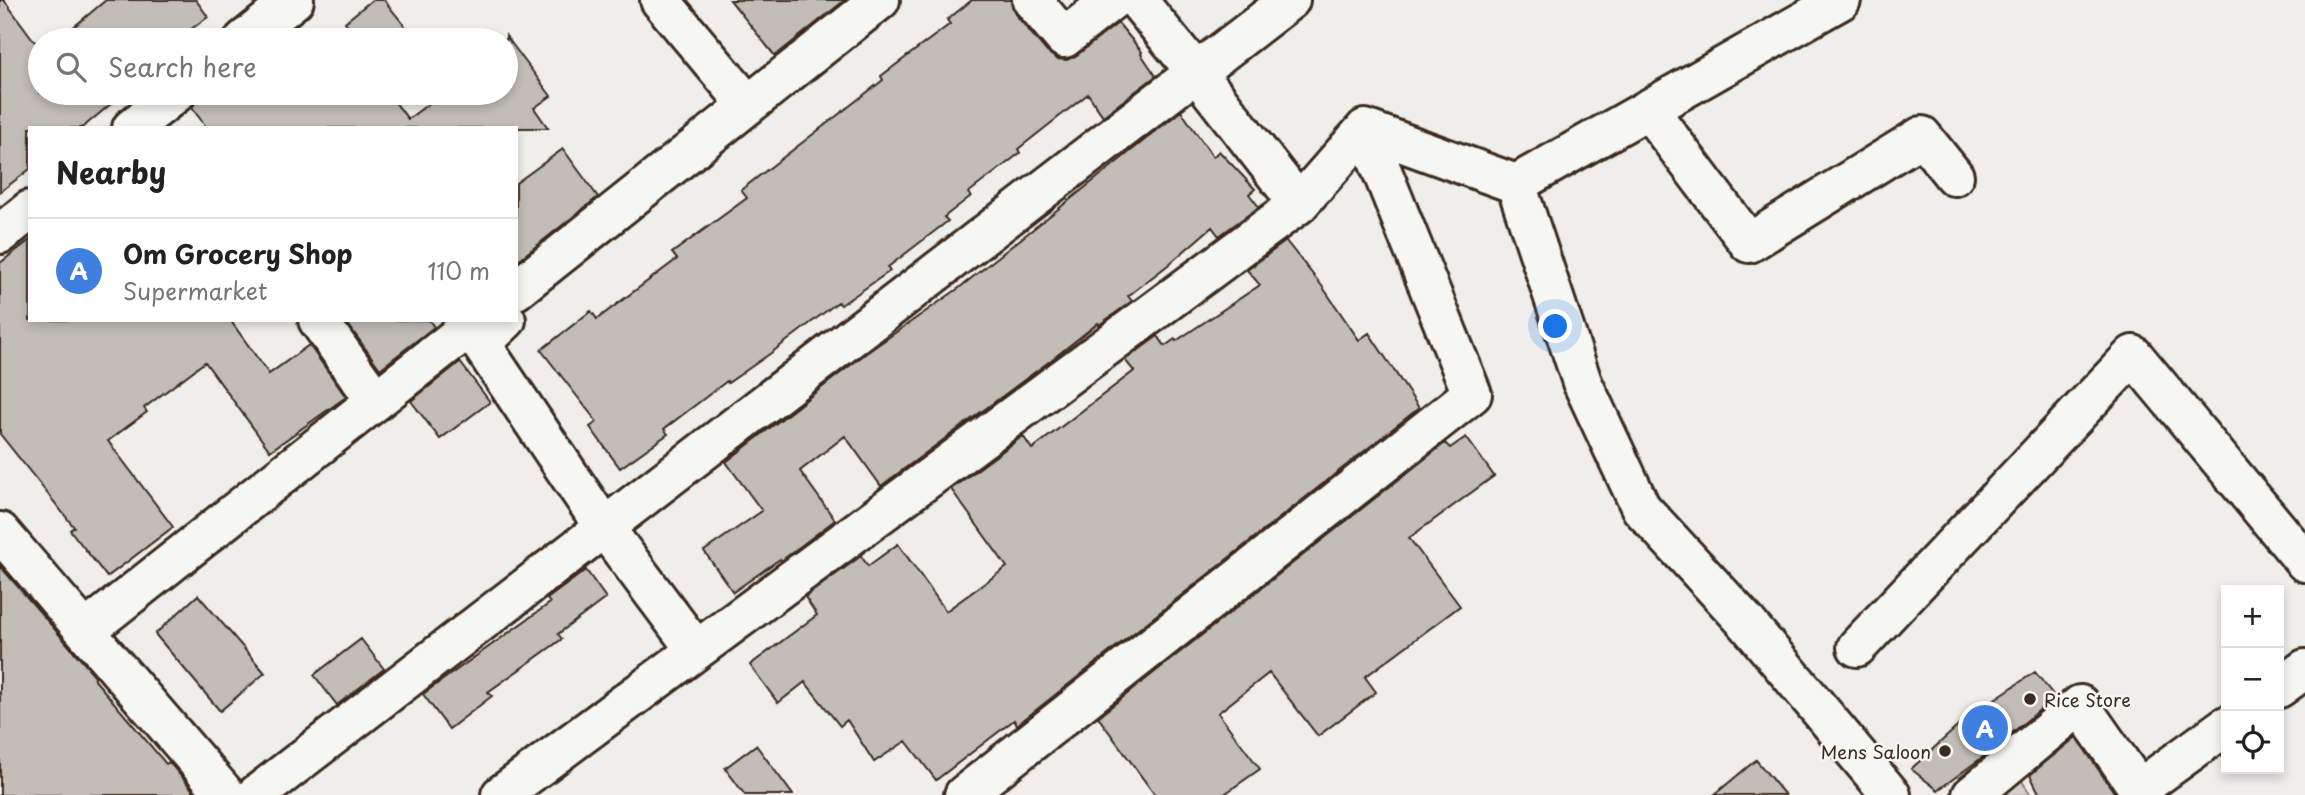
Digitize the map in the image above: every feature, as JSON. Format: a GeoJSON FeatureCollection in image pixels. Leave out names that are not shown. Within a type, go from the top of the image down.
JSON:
{"type":"FeatureCollection","features":[{"type":"Feature","properties":{"kind":"street"},"geometry":{"type":"LineString","coordinates":[[259,28],[294,0]]}},
{"type":"Feature","properties":{"kind":"street"},"geometry":{"type":"LineString","coordinates":[[518,288],[880,0]]}},
{"type":"Feature","properties":{"kind":"street"},"geometry":{"type":"LineString","coordinates":[[1032,0],[1064,38],[1112,0]]}},
{"type":"Feature","properties":{"kind":"street"},"geometry":{"type":"LineString","coordinates":[[1137,0],[1299,204]]}},
{"type":"Feature","properties":{"kind":"street"},"geometry":{"type":"LineString","coordinates":[[256,795],[1290,0]]}},
{"type":"Feature","properties":{"kind":"street"},"geometry":{"type":"LineString","coordinates":[[1365,129],[1516,184],[1841,0]]}},
{"type":"Feature","properties":{"kind":"street"},"geometry":{"type":"LineString","coordinates":[[677,6],[748,105]]}},
{"type":"Feature","properties":{"kind":"street"},"geometry":{"type":"LineString","coordinates":[[136,126],[173,108]]}},
{"type":"Feature","properties":{"kind":"street"},"geometry":{"type":"LineString","coordinates":[[1648,109],[1749,243],[1922,136],[1954,176]]}},
{"type":"Feature","properties":{"kind":"street"},"geometry":{"type":"LineString","coordinates":[[500,795],[1299,204],[1365,129]]}},
{"type":"Feature","properties":{"kind":"street"},"geometry":{"type":"LineString","coordinates":[[964,795],[1472,394],[1365,129]]}},
{"type":"Feature","properties":{"kind":"street"},"geometry":{"type":"LineString","coordinates":[[518,309],[557,273],[694,164],[702,141]]}},
{"type":"Feature","properties":{"kind":"street"},"geometry":{"type":"LineString","coordinates":[[1516,184],[1582,382],[1640,508],[1747,623],[1891,795]]}},
{"type":"Feature","properties":{"kind":"street"},"geometry":{"type":"LineString","coordinates":[[0,234],[28,212]]}},
{"type":"Feature","properties":{"kind":"street"},"geometry":{"type":"LineString","coordinates":[[319,322],[376,401]]}},
{"type":"Feature","properties":{"kind":"street"},"geometry":{"type":"LineString","coordinates":[[85,631],[475,322]]}},
{"type":"Feature","properties":{"kind":"street"},"geometry":{"type":"LineString","coordinates":[[504,322],[481,344],[604,527],[696,650]]}},
{"type":"Feature","properties":{"kind":"street"},"geometry":{"type":"LineString","coordinates":[[1857,647],[2133,355],[2305,562]]}},
{"type":"Feature","properties":{"kind":"street"},"geometry":{"type":"LineString","coordinates":[[0,532],[226,795]]}},
{"type":"Feature","properties":{"kind":"street"},"geometry":{"type":"LineString","coordinates":[[2284,684],[2305,668]]}},
{"type":"Feature","properties":{"kind":"street"},"geometry":{"type":"LineString","coordinates":[[1972,795],[2080,705],[2141,792],[2221,730]]}},
{"type":"Feature","properties":{"kind":"shaded area"},"geometry":{"type":"Polygon","coordinates":[[[2018,775],[2031,795],[1994,795],[2018,775]]]}},
{"type":"Feature","properties":{"kind":"building"},"geometry":{"type":"Polygon","coordinates":[[[0,0],[4,0],[28,33],[28,105],[110,105],[84,126],[28,126],[28,171],[0,192],[0,0]]]}},
{"type":"Feature","properties":{"kind":"building"},"geometry":{"type":"Polygon","coordinates":[[[106,0],[196,0],[208,17],[193,28],[72,28],[106,0]]]}},
{"type":"Feature","properties":{"kind":"building"},"geometry":{"type":"Polygon","coordinates":[[[372,0],[384,0],[406,28],[350,28],[345,22],[372,0]]]}},
{"type":"Feature","properties":{"kind":"building"},"geometry":{"type":"Polygon","coordinates":[[[730,0],[845,0],[775,56],[730,0]]]}},
{"type":"Feature","properties":{"kind":"building"},"geometry":{"type":"Polygon","coordinates":[[[972,0],[1011,0],[1015,14],[1047,52],[1057,59],[1067,60],[1077,55],[1118,23],[1142,52],[1156,76],[1103,116],[1088,94],[1018,149],[1020,153],[968,193],[971,196],[944,217],[948,221],[888,267],[890,271],[841,305],[838,302],[771,353],[728,383],[727,381],[664,429],[668,434],[620,468],[590,427],[597,422],[541,350],[591,311],[597,319],[677,259],[672,253],[747,198],[741,190],[883,80],[881,76],[950,24],[947,20],[972,0]]]}},
{"type":"Feature","properties":{"kind":"building"},"geometry":{"type":"Polygon","coordinates":[[[518,52],[551,96],[534,108],[548,128],[206,126],[192,108],[194,105],[397,105],[408,119],[427,105],[518,105],[518,52]]]}},
{"type":"Feature","properties":{"kind":"building"},"geometry":{"type":"Polygon","coordinates":[[[1181,111],[1213,157],[1219,151],[1255,189],[1249,194],[1259,207],[1219,236],[1212,227],[1128,296],[1132,301],[1099,325],[1098,323],[881,486],[845,436],[800,471],[835,520],[781,561],[780,559],[733,592],[704,551],[762,511],[726,462],[865,354],[959,288],[1181,111]]]}},
{"type":"Feature","properties":{"kind":"building"},"geometry":{"type":"Polygon","coordinates":[[[563,149],[598,197],[518,260],[518,182],[563,149]]]}},
{"type":"Feature","properties":{"kind":"building"},"geometry":{"type":"Polygon","coordinates":[[[1286,241],[1322,286],[1359,340],[1369,333],[1419,408],[1017,725],[1014,720],[936,780],[906,741],[874,762],[847,720],[840,726],[805,682],[778,703],[750,665],[817,615],[805,597],[861,556],[868,566],[898,544],[946,611],[1007,567],[951,489],[1023,436],[1032,449],[1134,371],[1125,360],[1158,336],[1165,346],[1175,339],[1176,341],[1260,285],[1247,270],[1286,241]]]}},
{"type":"Feature","properties":{"kind":"building"},"geometry":{"type":"Polygon","coordinates":[[[28,242],[28,322],[231,322],[269,374],[309,345],[346,397],[270,451],[205,362],[144,408],[147,412],[108,441],[173,527],[107,577],[70,530],[74,527],[0,434],[0,263],[28,242]]]}},
{"type":"Feature","properties":{"kind":"building"},"geometry":{"type":"Polygon","coordinates":[[[346,322],[430,322],[434,327],[380,369],[346,322]]]}},
{"type":"Feature","properties":{"kind":"building"},"geometry":{"type":"Polygon","coordinates":[[[460,362],[490,402],[440,439],[411,401],[460,362]]]}},
{"type":"Feature","properties":{"kind":"building"},"geometry":{"type":"Polygon","coordinates":[[[1466,437],[1494,476],[1409,538],[1460,606],[1365,677],[1376,692],[1318,736],[1269,673],[1218,713],[1260,769],[1223,795],[1155,795],[1098,717],[1445,443],[1450,448],[1466,437]]]}},
{"type":"Feature","properties":{"kind":"building"},"geometry":{"type":"Polygon","coordinates":[[[0,566],[96,677],[94,679],[166,764],[169,762],[197,795],[0,795],[0,566]]]}},
{"type":"Feature","properties":{"kind":"building"},"geometry":{"type":"Polygon","coordinates":[[[586,570],[606,598],[558,634],[562,639],[488,692],[492,696],[449,729],[423,694],[550,603],[547,599],[586,570]]]}},
{"type":"Feature","properties":{"kind":"building"},"geometry":{"type":"Polygon","coordinates":[[[198,595],[265,673],[220,711],[155,634],[198,595]]]}},
{"type":"Feature","properties":{"kind":"building"},"geometry":{"type":"Polygon","coordinates":[[[361,639],[384,669],[337,705],[314,675],[361,639]]]}},
{"type":"Feature","properties":{"kind":"building"},"geometry":{"type":"Polygon","coordinates":[[[2035,672],[2055,697],[1987,754],[1938,790],[1911,769],[1968,717],[2035,672]]]}},
{"type":"Feature","properties":{"kind":"building"},"geometry":{"type":"Polygon","coordinates":[[[2076,737],[2116,795],[2040,795],[2030,775],[2076,737]]]}},
{"type":"Feature","properties":{"kind":"building"},"geometry":{"type":"Polygon","coordinates":[[[756,745],[793,795],[745,795],[725,768],[756,745]]]}},
{"type":"Feature","properties":{"kind":"building"},"geometry":{"type":"Polygon","coordinates":[[[1756,760],[1785,795],[1714,795],[1756,760]]]}},
{"type":"Feature","properties":{"kind":"place","name":"Rice Store"},"geometry":{"type":"Point","coordinates":[2030,699]}},
{"type":"Feature","properties":{"kind":"place","name":"Om Grocery Shop"},"geometry":{"type":"Point","coordinates":[1985,728]}},
{"type":"Feature","properties":{"kind":"place","name":"Mens Saloon"},"geometry":{"type":"Point","coordinates":[1945,751]}}]}
